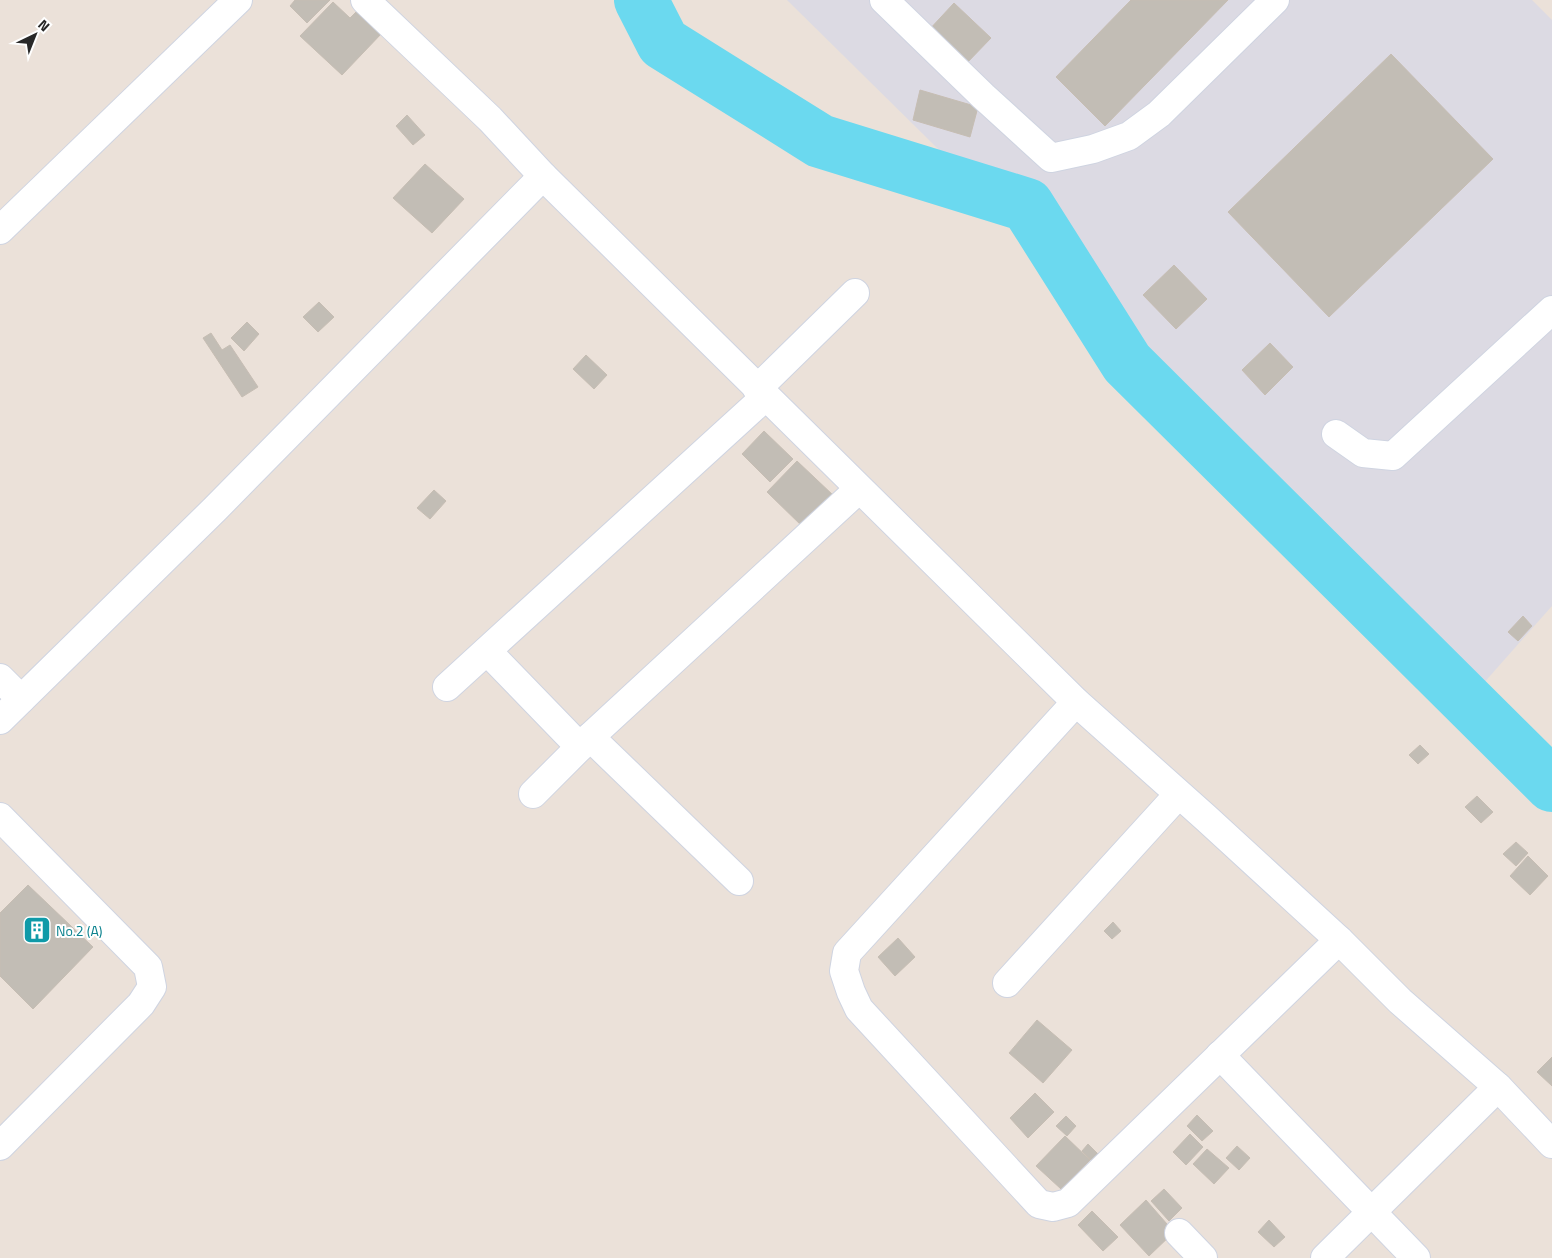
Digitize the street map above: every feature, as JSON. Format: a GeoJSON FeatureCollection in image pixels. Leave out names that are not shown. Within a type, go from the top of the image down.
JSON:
{"type":"FeatureCollection","features":[{"type":"Feature","properties":{"kind":"street"},"geometry":{"type":"LineString","coordinates":[[0,230],[238,0]]}},
{"type":"Feature","properties":{"kind":"street"},"geometry":{"type":"LineString","coordinates":[[365,0],[490,119],[542,176],[658,289],[761,394],[1076,702],[1206,818],[1400,1000],[1498,1087],[1552,1144]]}},
{"type":"Feature","properties":{"kind":"street"},"geometry":{"type":"LineString","coordinates":[[884,0],[983,96],[1051,158],[1093,149],[1129,136],[1159,114],[1275,0]]}},
{"type":"Feature","properties":{"kind":"street"},"geometry":{"type":"LineString","coordinates":[[0,720],[215,509],[542,176]]}},
{"type":"Feature","properties":{"kind":"street"},"geometry":{"type":"LineString","coordinates":[[447,688],[761,394],[855,293]]}},
{"type":"Feature","properties":{"kind":"street"},"geometry":{"type":"LineString","coordinates":[[1336,434],[1362,453],[1393,456],[1552,310]]}},
{"type":"Feature","properties":{"kind":"street"},"geometry":{"type":"LineString","coordinates":[[533,794],[585,742],[859,489]]}},
{"type":"Feature","properties":{"kind":"street"},"geometry":{"type":"LineString","coordinates":[[488,651],[585,742],[739,881]]}},
{"type":"Feature","properties":{"kind":"street"},"geometry":{"type":"LineString","coordinates":[[0,678],[21,699]]}},
{"type":"Feature","properties":{"kind":"street"},"geometry":{"type":"LineString","coordinates":[[1076,702],[847,953],[844,971],[851,992],[860,1009],[1039,1204],[1053,1207],[1068,1203],[1338,940]]}},
{"type":"Feature","properties":{"kind":"street"},"geometry":{"type":"LineString","coordinates":[[1007,983],[1178,795]]}},
{"type":"Feature","properties":{"kind":"street"},"geometry":{"type":"LineString","coordinates":[[0,817],[148,968],[152,987],[141,1004],[0,1146]]}},
{"type":"Feature","properties":{"kind":"street"},"geometry":{"type":"LineString","coordinates":[[1220,1055],[1416,1258]]}},
{"type":"Feature","properties":{"kind":"street"},"geometry":{"type":"LineString","coordinates":[[1325,1258],[1498,1087]]}},
{"type":"Feature","properties":{"kind":"street"},"geometry":{"type":"LineString","coordinates":[[1178,1233],[1203,1258]]}},
{"type":"Feature","properties":{"kind":"shaded area"},"geometry":{"type":"Polygon","coordinates":[[[787,0],[1532,0],[1552,20],[1552,606],[1482,685],[787,0]]]}},
{"type":"Feature","properties":{"kind":"building"},"geometry":{"type":"Polygon","coordinates":[[[295,0],[330,0],[307,23],[290,6],[295,0]]]}},
{"type":"Feature","properties":{"kind":"building"},"geometry":{"type":"Polygon","coordinates":[[[1131,0],[1228,0],[1105,126],[1056,77],[1131,0]]]}},
{"type":"Feature","properties":{"kind":"building"},"geometry":{"type":"Polygon","coordinates":[[[333,2],[350,18],[358,10],[382,33],[342,75],[300,36],[333,2]]]}},
{"type":"Feature","properties":{"kind":"building"},"geometry":{"type":"Polygon","coordinates":[[[954,3],[991,38],[964,66],[928,31],[954,3]]]}},
{"type":"Feature","properties":{"kind":"building"},"geometry":{"type":"Polygon","coordinates":[[[1391,54],[1493,159],[1329,317],[1228,212],[1391,54]]]}},
{"type":"Feature","properties":{"kind":"building"},"geometry":{"type":"Polygon","coordinates":[[[920,90],[978,107],[970,137],[913,120],[920,90]]]}},
{"type":"Feature","properties":{"kind":"building"},"geometry":{"type":"Polygon","coordinates":[[[407,115],[425,135],[413,145],[396,126],[407,115]]]}},
{"type":"Feature","properties":{"kind":"building"},"geometry":{"type":"Polygon","coordinates":[[[425,164],[464,199],[432,233],[393,198],[425,164]]]}},
{"type":"Feature","properties":{"kind":"building"},"geometry":{"type":"Polygon","coordinates":[[[1174,265],[1207,299],[1176,329],[1143,295],[1174,265]]]}},
{"type":"Feature","properties":{"kind":"building"},"geometry":{"type":"Polygon","coordinates":[[[319,302],[334,317],[318,332],[303,317],[319,302]]]}},
{"type":"Feature","properties":{"kind":"building"},"geometry":{"type":"Polygon","coordinates":[[[247,322],[259,334],[244,351],[231,338],[247,322]]]}},
{"type":"Feature","properties":{"kind":"building"},"geometry":{"type":"Polygon","coordinates":[[[211,333],[222,350],[230,345],[258,387],[242,397],[203,338],[211,333]]]}},
{"type":"Feature","properties":{"kind":"building"},"geometry":{"type":"Polygon","coordinates":[[[1270,343],[1293,367],[1265,395],[1242,370],[1270,343]]]}},
{"type":"Feature","properties":{"kind":"building"},"geometry":{"type":"Polygon","coordinates":[[[586,355],[607,375],[594,389],[573,369],[586,355]]]}},
{"type":"Feature","properties":{"kind":"building"},"geometry":{"type":"Polygon","coordinates":[[[764,431],[793,459],[770,482],[742,454],[764,431]]]}},
{"type":"Feature","properties":{"kind":"building"},"geometry":{"type":"Polygon","coordinates":[[[797,461],[834,496],[804,528],[767,492],[797,461]]]}},
{"type":"Feature","properties":{"kind":"building"},"geometry":{"type":"Polygon","coordinates":[[[434,490],[446,501],[430,519],[417,508],[434,490]]]}},
{"type":"Feature","properties":{"kind":"building"},"geometry":{"type":"Polygon","coordinates":[[[1523,616],[1532,626],[1518,641],[1508,632],[1523,616]]]}},
{"type":"Feature","properties":{"kind":"building"},"geometry":{"type":"Polygon","coordinates":[[[1420,745],[1429,754],[1418,764],[1409,755],[1420,745]]]}},
{"type":"Feature","properties":{"kind":"building"},"geometry":{"type":"Polygon","coordinates":[[[1477,796],[1493,812],[1481,823],[1465,807],[1477,796]]]}},
{"type":"Feature","properties":{"kind":"building"},"geometry":{"type":"Polygon","coordinates":[[[1516,842],[1528,853],[1516,866],[1503,854],[1516,842]]]}},
{"type":"Feature","properties":{"kind":"building"},"geometry":{"type":"Polygon","coordinates":[[[1528,856],[1548,876],[1530,895],[1510,876],[1528,856]]]}},
{"type":"Feature","properties":{"kind":"building","name":"No.2 (A)"},"geometry":{"type":"Polygon","coordinates":[[[28,885],[93,947],[33,1009],[0,976],[0,913],[28,885]]]}},
{"type":"Feature","properties":{"kind":"building"},"geometry":{"type":"Polygon","coordinates":[[[1113,922],[1121,931],[1112,939],[1104,931],[1113,922]]]}},
{"type":"Feature","properties":{"kind":"building"},"geometry":{"type":"Polygon","coordinates":[[[898,938],[915,957],[895,976],[878,957],[898,938]]]}},
{"type":"Feature","properties":{"kind":"building"},"geometry":{"type":"Polygon","coordinates":[[[1037,1020],[1072,1050],[1043,1083],[1009,1053],[1037,1020]]]}},
{"type":"Feature","properties":{"kind":"building"},"geometry":{"type":"Polygon","coordinates":[[[1552,1057],[1552,1086],[1537,1072],[1552,1057]]]}},
{"type":"Feature","properties":{"kind":"building"},"geometry":{"type":"Polygon","coordinates":[[[1035,1093],[1054,1112],[1028,1138],[1010,1118],[1035,1093]]]}},
{"type":"Feature","properties":{"kind":"building"},"geometry":{"type":"Polygon","coordinates":[[[1197,1115],[1213,1131],[1202,1141],[1187,1126],[1197,1115]]]}},
{"type":"Feature","properties":{"kind":"building"},"geometry":{"type":"Polygon","coordinates":[[[1066,1116],[1076,1126],[1067,1136],[1056,1126],[1066,1116]]]}},
{"type":"Feature","properties":{"kind":"building"},"geometry":{"type":"Polygon","coordinates":[[[1190,1134],[1203,1147],[1186,1165],[1173,1152],[1190,1134]]]}},
{"type":"Feature","properties":{"kind":"building"},"geometry":{"type":"Polygon","coordinates":[[[1065,1136],[1090,1160],[1061,1189],[1036,1166],[1065,1136]]]}},
{"type":"Feature","properties":{"kind":"building"},"geometry":{"type":"Polygon","coordinates":[[[1088,1144],[1099,1155],[1093,1162],[1082,1151],[1088,1144]]]}},
{"type":"Feature","properties":{"kind":"building"},"geometry":{"type":"Polygon","coordinates":[[[1237,1146],[1250,1158],[1239,1170],[1226,1158],[1237,1146]]]}},
{"type":"Feature","properties":{"kind":"building"},"geometry":{"type":"Polygon","coordinates":[[[1207,1149],[1229,1168],[1214,1184],[1193,1164],[1207,1149]]]}},
{"type":"Feature","properties":{"kind":"building"},"geometry":{"type":"Polygon","coordinates":[[[1164,1189],[1182,1208],[1169,1221],[1151,1201],[1164,1189]]]}},
{"type":"Feature","properties":{"kind":"building"},"geometry":{"type":"Polygon","coordinates":[[[1146,1200],[1174,1232],[1149,1256],[1120,1225],[1146,1200]]]}},
{"type":"Feature","properties":{"kind":"building"},"geometry":{"type":"Polygon","coordinates":[[[1092,1211],[1118,1237],[1103,1251],[1078,1225],[1092,1211]]]}},
{"type":"Feature","properties":{"kind":"building"},"geometry":{"type":"Polygon","coordinates":[[[1269,1220],[1285,1237],[1274,1247],[1258,1232],[1269,1220]]]}},
{"type":"Feature","properties":{"kind":"waterway"},"geometry":{"type":"LineString","coordinates":[[641,0],[663,43],[820,141],[1027,205],[1127,363],[1552,785]]}},
{"type":"Feature","properties":{"kind":"place","name":"No.2 (A)"},"geometry":{"type":"Point","coordinates":[37,930]}}]}
